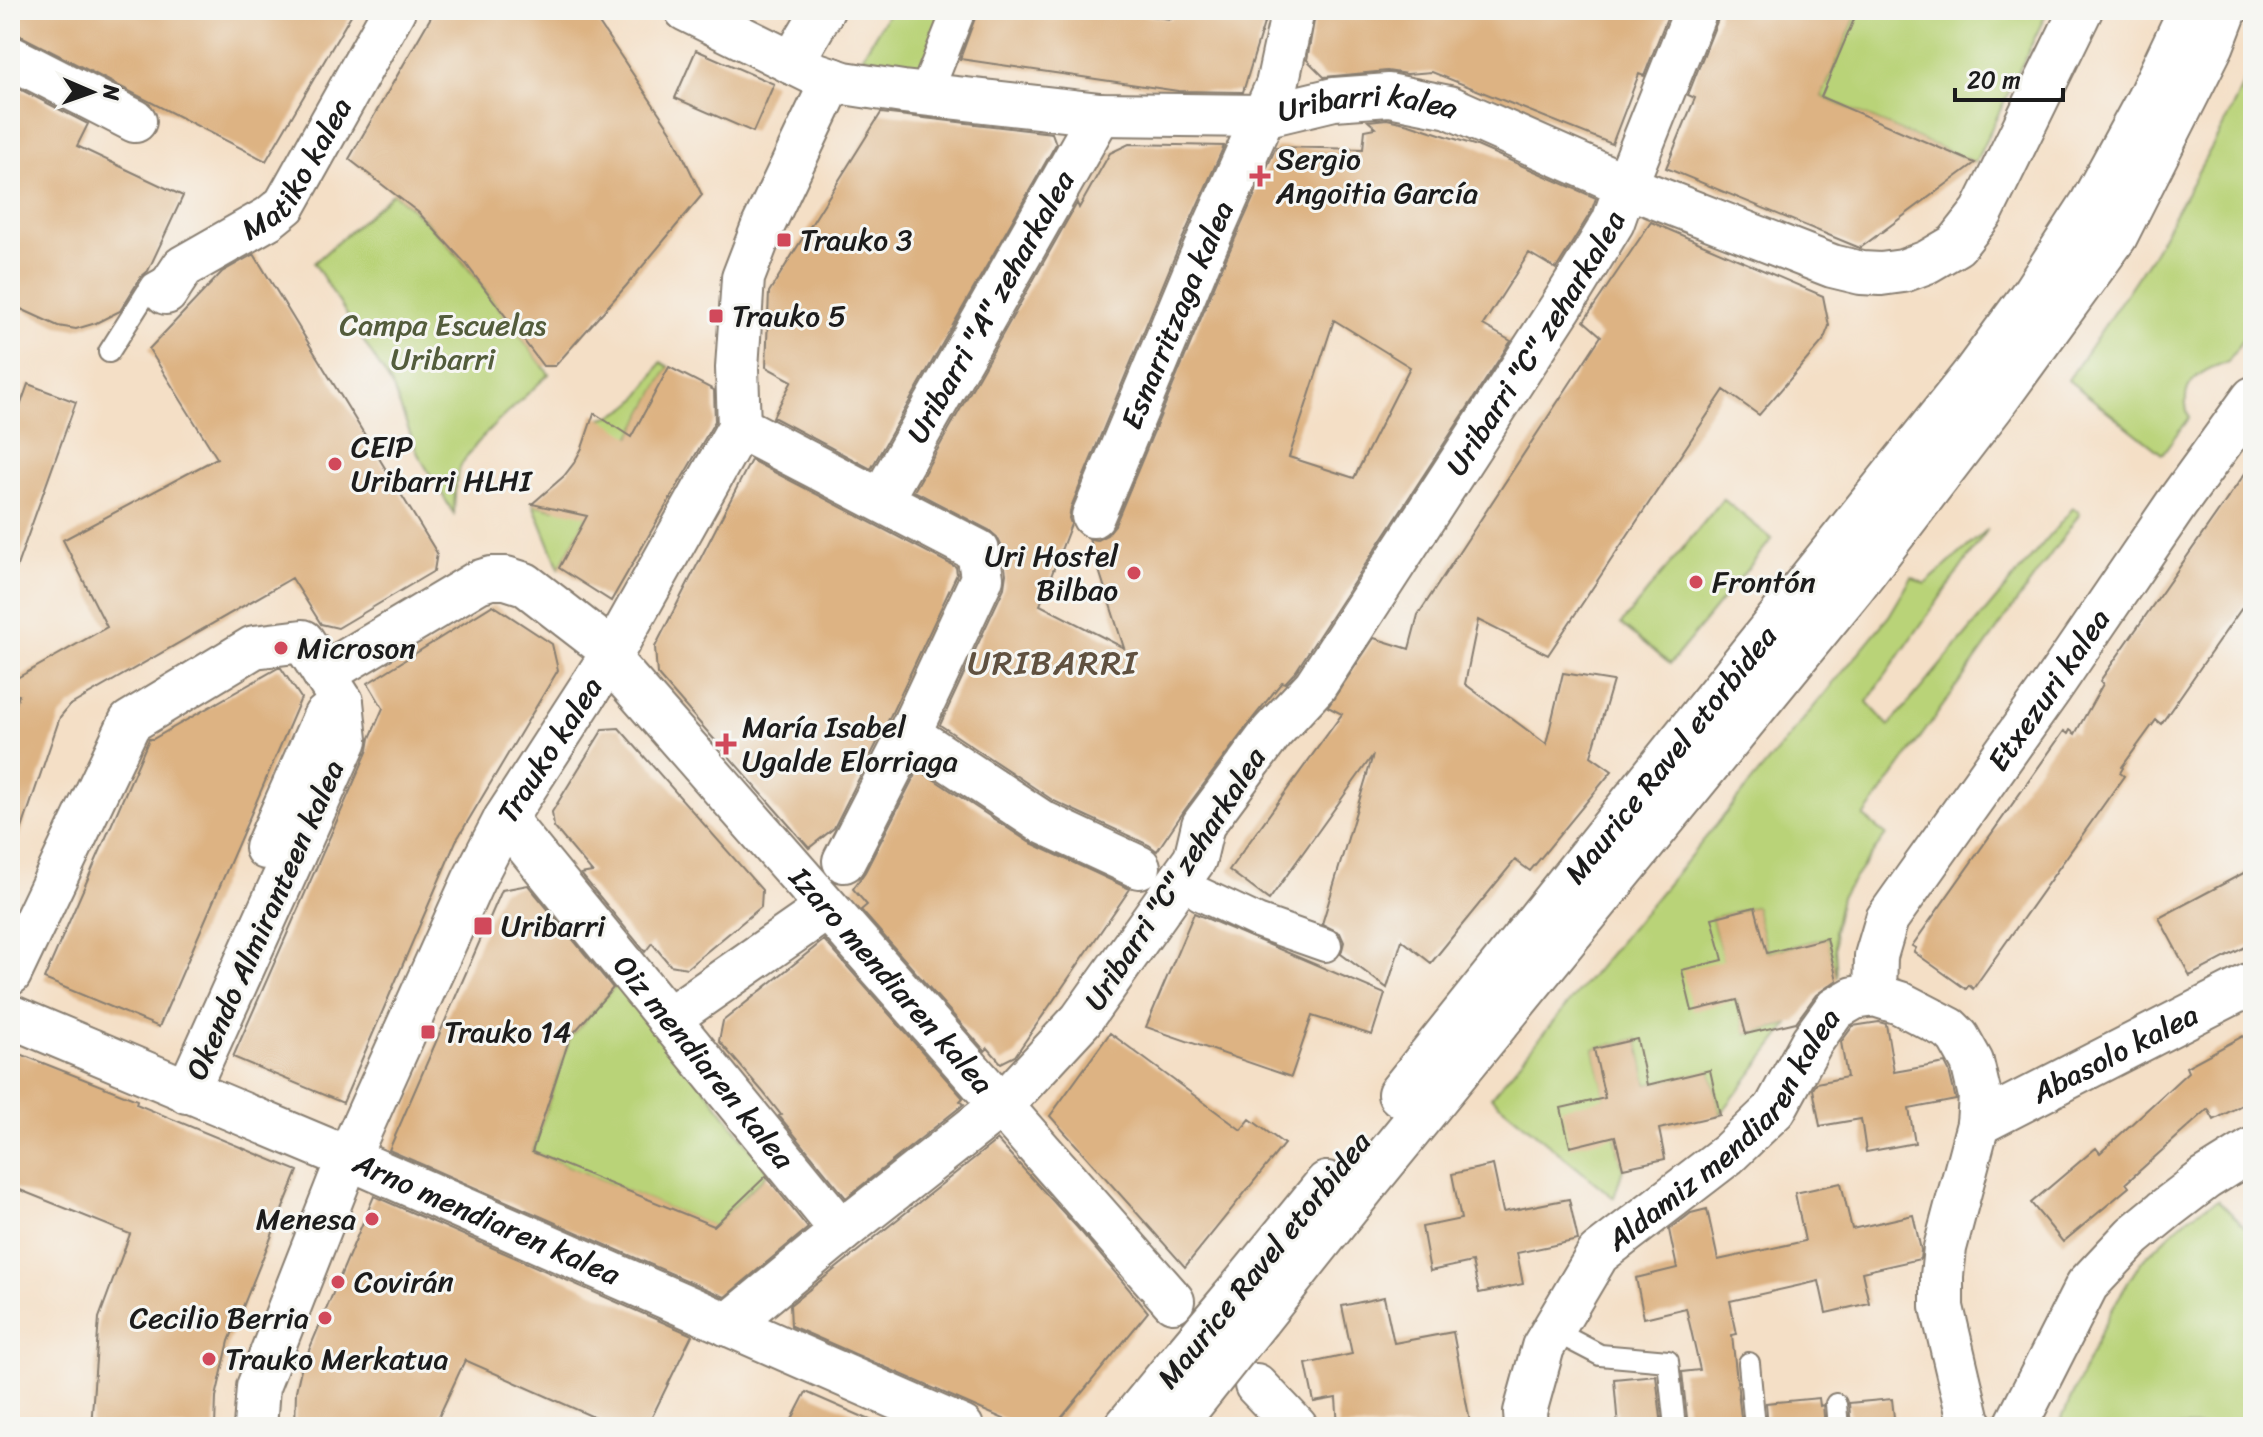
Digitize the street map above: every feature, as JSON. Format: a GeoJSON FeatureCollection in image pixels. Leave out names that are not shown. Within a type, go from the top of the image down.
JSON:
{"type":"FeatureCollection","features":[{"type":"Feature","properties":{"kind":"main road","name":"Maurice Ravel etorbidea"},"geometry":{"type":"LineString","coordinates":[[1127,1427],[1190,1377],[1245,1309],[1353,1152],[1974,375],[2035,292],[2092,204],[2149,99],[2191,10]]}},
{"type":"Feature","properties":{"kind":"main road","name":"Maurice Ravel etorbidea"},"geometry":{"type":"LineString","coordinates":[[1245,1309],[1366,1183],[1853,586],[1992,405],[2115,236],[2212,44],[2225,10]]}},
{"type":"Feature","properties":{"kind":"main road","name":"Maurice Ravel etorbidea"},"geometry":{"type":"LineString","coordinates":[[1172,1427],[1190,1377]]}},
{"type":"Feature","properties":{"kind":"street","name":"Matiko kalea"},"geometry":{"type":"LineString","coordinates":[[175,280],[285,205],[394,10]]}},
{"type":"Feature","properties":{"kind":"street","name":"Uribarri kalea"},"geometry":{"type":"LineString","coordinates":[[686,10],[792,63],[833,79],[917,85],[1100,114],[1263,116],[1334,99],[1389,95],[1449,107],[1626,185],[1832,266],[1881,274],[1903,271],[1927,262],[1956,245],[1982,212],[2081,10]]}},
{"type":"Feature","properties":{"kind":"street"},"geometry":{"type":"LineString","coordinates":[[792,63],[823,10]]}},
{"type":"Feature","properties":{"kind":"street"},"geometry":{"type":"LineString","coordinates":[[917,85],[959,10]]}},
{"type":"Feature","properties":{"kind":"street","name":"Esnarritzaga kalea"},"geometry":{"type":"LineString","coordinates":[[1093,516],[1199,261],[1277,85],[1293,10]]}},
{"type":"Feature","properties":{"kind":"street","name":"Uribarri \"C\" zeharkalea"},"geometry":{"type":"LineString","coordinates":[[728,1325],[1002,1105],[1081,1020],[1195,859],[1203,825],[1272,732],[1315,686],[1613,222],[1696,10]]}},
{"type":"Feature","properties":{"kind":"street"},"geometry":{"type":"LineString","coordinates":[[10,57],[135,121]]}},
{"type":"Feature","properties":{"kind":"street"},"geometry":{"type":"LineString","coordinates":[[833,79],[763,226],[743,278],[737,368],[739,427],[978,551],[982,578],[909,734],[844,861]]}},
{"type":"Feature","properties":{"kind":"street","name":"Uribarri \"A\" zeharkalea"},"geometry":{"type":"LineString","coordinates":[[881,500],[1100,114]]}},
{"type":"Feature","properties":{"kind":"street","name":"Etxezuri kalea"},"geometry":{"type":"LineString","coordinates":[[1875,995],[1876,956],[1887,919],[2253,398]]}},
{"type":"Feature","properties":{"kind":"street","name":"Trauko kalea"},"geometry":{"type":"LineString","coordinates":[[255,1427],[258,1387],[348,1158],[473,881],[505,819],[611,656],[739,427]]}},
{"type":"Feature","properties":{"kind":"street","name":"Izaro mendiaren kalea"},"geometry":{"type":"LineString","coordinates":[[491,578],[506,578],[525,584],[611,656],[826,909],[1173,1301]]}},
{"type":"Feature","properties":{"kind":"street","name":"Okendo Almiranteen kalea"},"geometry":{"type":"LineString","coordinates":[[176,1087],[333,688],[478,582],[491,578]]}},
{"type":"Feature","properties":{"kind":"street"},"geometry":{"type":"LineString","coordinates":[[10,974],[130,722],[254,647],[303,641],[333,688]]}},
{"type":"Feature","properties":{"kind":"street"},"geometry":{"type":"LineString","coordinates":[[909,734],[1042,822],[1139,867]]}},
{"type":"Feature","properties":{"kind":"street","name":"Oiz mendiaren kalea"},"geometry":{"type":"LineString","coordinates":[[505,819],[842,1231]]}},
{"type":"Feature","properties":{"kind":"street"},"geometry":{"type":"LineString","coordinates":[[1200,894],[1257,921],[1325,945]]}},
{"type":"Feature","properties":{"kind":"street"},"geometry":{"type":"LineString","coordinates":[[668,1019],[826,909]]}},
{"type":"Feature","properties":{"kind":"street","name":"Abasolo kalea"},"geometry":{"type":"LineString","coordinates":[[1979,1110],[2253,961]]}},
{"type":"Feature","properties":{"kind":"street","name":"Abasolo kalea"},"geometry":{"type":"LineString","coordinates":[[1979,1110],[2253,983]]}},
{"type":"Feature","properties":{"kind":"street","name":"Aldamiz mendiaren kalea"},"geometry":{"type":"LineString","coordinates":[[1526,1427],[1525,1412],[1543,1347],[1598,1254],[1728,1154],[1775,1109],[1812,1041],[1835,1009],[1854,998],[1875,995],[1900,1003],[1950,1029],[1972,1062],[1979,1110]]}},
{"type":"Feature","properties":{"kind":"street","name":"Arno mendiaren kalea"},"geometry":{"type":"LineString","coordinates":[[10,1016],[348,1158],[962,1427]]}},
{"type":"Feature","properties":{"kind":"street"},"geometry":{"type":"LineString","coordinates":[[1973,1427],[1942,1307],[1942,1276],[1945,1248],[1979,1110]]}},
{"type":"Feature","properties":{"kind":"street"},"geometry":{"type":"LineString","coordinates":[[2015,1427],[2087,1285],[2133,1236],[2167,1208],[2205,1179],[2253,1149]]}},
{"type":"Feature","properties":{"kind":"street"},"geometry":{"type":"LineString","coordinates":[[1256,1385],[1296,1427]]}},
{"type":"Feature","properties":{"kind":"lane"},"geometry":{"type":"LineString","coordinates":[[109,352],[152,284],[175,280]]}},
{"type":"Feature","properties":{"kind":"lane"},"geometry":{"type":"LineString","coordinates":[[1552,1330],[1600,1355],[1668,1361],[1675,1427]]}},
{"type":"Feature","properties":{"kind":"lane"},"geometry":{"type":"LineString","coordinates":[[1749,1363],[1755,1427]]}},
{"type":"Feature","properties":{"kind":"lane"},"geometry":{"type":"LineString","coordinates":[[1836,1404],[1838,1427]]}},
{"type":"Feature","properties":{"kind":"green space"},"geometry":{"type":"Polygon","coordinates":[[[890,10],[953,10],[930,68],[862,57],[890,10]]]}},
{"type":"Feature","properties":{"kind":"green space"},"geometry":{"type":"Polygon","coordinates":[[[1858,10],[2048,10],[1975,163],[1821,97],[1858,10]]]}},
{"type":"Feature","properties":{"kind":"green space"},"geometry":{"type":"Polygon","coordinates":[[[2253,63],[2253,323],[2228,362],[2200,374],[2189,387],[2186,405],[2189,417],[2162,454],[2068,380],[2152,255],[2227,119],[2253,63]]]}},
{"type":"Feature","properties":{"kind":"green space","name":"Campa Escuelas Uribarri"},"geometry":{"type":"Polygon","coordinates":[[[393,193],[457,255],[549,374],[499,420],[465,459],[456,481],[454,514],[418,454],[392,386],[314,263],[393,193]]]}},
{"type":"Feature","properties":{"kind":"green space"},"geometry":{"type":"Polygon","coordinates":[[[661,362],[669,367],[559,568],[533,504],[553,509],[567,505],[602,418],[631,405],[661,362]]]}},
{"type":"Feature","properties":{"kind":"green space","name":"Frontón"},"geometry":{"type":"Polygon","coordinates":[[[1723,499],[1772,539],[1670,664],[1621,624],[1723,499]]]}},
{"type":"Feature","properties":{"kind":"green space"},"geometry":{"type":"Polygon","coordinates":[[[2073,508],[2080,513],[1864,817],[1886,835],[1841,897],[1834,932],[1837,978],[1826,938],[1767,953],[1755,907],[1712,918],[1747,1034],[1789,1024],[1720,1115],[1710,1071],[1647,1085],[1637,1039],[1594,1049],[1623,1169],[1614,1198],[1491,1097],[1889,616],[1912,577],[1925,584],[1988,529],[1867,702],[1889,726],[2073,508]]]}},
{"type":"Feature","properties":{"kind":"green space"},"geometry":{"type":"Polygon","coordinates":[[[621,979],[769,1172],[714,1227],[532,1152],[570,1037],[621,979]]]}},
{"type":"Feature","properties":{"kind":"green space"},"geometry":{"type":"Polygon","coordinates":[[[2218,1200],[2253,1235],[2253,1427],[2058,1427],[2110,1312],[2140,1263],[2188,1217],[2218,1200]]]}},
{"type":"Feature","properties":{"kind":"building"},"geometry":{"type":"Polygon","coordinates":[[[10,10],[354,10],[266,161],[10,33],[10,10]]]}},
{"type":"Feature","properties":{"kind":"building"},"geometry":{"type":"Polygon","coordinates":[[[435,10],[590,10],[671,131],[702,195],[555,366],[543,366],[466,264],[419,213],[349,159],[435,10]]]}},
{"type":"Feature","properties":{"kind":"building"},"geometry":{"type":"Polygon","coordinates":[[[978,10],[1111,10],[1171,19],[1173,10],[1268,10],[1243,92],[1178,91],[960,59],[978,10]]]}},
{"type":"Feature","properties":{"kind":"building"},"geometry":{"type":"Polygon","coordinates":[[[1316,10],[1670,10],[1644,76],[1639,74],[1612,144],[1432,72],[1407,74],[1387,71],[1324,77],[1307,60],[1316,10]]]}},
{"type":"Feature","properties":{"kind":"building"},"geometry":{"type":"Polygon","coordinates":[[[1719,10],[1858,10],[1821,97],[1975,163],[1860,248],[1666,168],[1695,98],[1688,95],[1719,10]]]}},
{"type":"Feature","properties":{"kind":"building"},"geometry":{"type":"Polygon","coordinates":[[[696,50],[774,84],[753,132],[675,98],[696,50]]]}},
{"type":"Feature","properties":{"kind":"building"},"geometry":{"type":"Polygon","coordinates":[[[10,84],[88,124],[77,146],[183,196],[148,271],[120,311],[96,323],[76,329],[58,326],[10,304],[10,84]]]}},
{"type":"Feature","properties":{"kind":"building"},"geometry":{"type":"Polygon","coordinates":[[[881,113],[1052,133],[1056,144],[871,469],[773,417],[792,381],[766,367],[769,292],[881,113]]]}},
{"type":"Feature","properties":{"kind":"building"},"geometry":{"type":"Polygon","coordinates":[[[1387,119],[1409,124],[1477,146],[1596,198],[1591,212],[1556,269],[1529,253],[1483,325],[1511,341],[1296,671],[1285,683],[1282,682],[1253,718],[1157,851],[1054,801],[940,725],[1004,588],[1006,574],[1002,547],[997,537],[914,491],[1077,203],[1079,208],[1110,153],[1129,144],[1224,146],[1071,507],[1071,524],[1040,605],[1124,648],[1089,539],[1097,540],[1107,535],[1115,525],[1221,270],[1276,147],[1363,149],[1365,130],[1376,128],[1368,121],[1387,119]],[[1334,320],[1289,457],[1354,478],[1410,367],[1334,320]]]}},
{"type":"Feature","properties":{"kind":"building"},"geometry":{"type":"Polygon","coordinates":[[[1651,222],[1823,296],[1829,326],[1823,341],[1759,415],[1724,390],[1548,655],[1478,620],[1465,684],[1546,744],[1563,673],[1613,681],[1591,756],[1612,771],[1530,871],[1515,860],[1431,963],[1402,940],[1387,988],[1341,954],[1344,942],[1340,933],[1322,924],[1373,755],[1269,900],[1229,870],[1342,714],[1328,707],[1374,638],[1409,649],[1418,615],[1601,336],[1584,321],[1651,222]]]}},
{"type":"Feature","properties":{"kind":"building"},"geometry":{"type":"Polygon","coordinates":[[[254,254],[437,553],[434,571],[338,628],[321,624],[292,578],[69,706],[60,717],[15,849],[10,848],[10,722],[19,695],[10,694],[10,682],[107,627],[63,540],[217,458],[149,349],[222,272],[254,254]]]}},
{"type":"Feature","properties":{"kind":"building"},"geometry":{"type":"Polygon","coordinates":[[[669,367],[714,390],[715,421],[611,601],[559,568],[587,516],[532,504],[574,463],[594,413],[631,437],[669,367]]]}},
{"type":"Feature","properties":{"kind":"building"},"geometry":{"type":"Polygon","coordinates":[[[28,384],[76,402],[14,574],[10,573],[10,435],[28,384]]]}},
{"type":"Feature","properties":{"kind":"building"},"geometry":{"type":"Polygon","coordinates":[[[751,460],[956,567],[957,574],[834,828],[809,848],[657,674],[655,647],[751,460]]]}},
{"type":"Feature","properties":{"kind":"building"},"geometry":{"type":"Polygon","coordinates":[[[2253,462],[2253,592],[2161,724],[2156,720],[2122,767],[2120,773],[2124,776],[1973,989],[1969,985],[1966,989],[1914,952],[1916,948],[1912,946],[2064,731],[2068,734],[2070,730],[2075,734],[2103,684],[2100,681],[2253,462]]]}},
{"type":"Feature","properties":{"kind":"building"},"geometry":{"type":"Polygon","coordinates":[[[493,605],[552,644],[558,670],[456,841],[343,1103],[233,1057],[368,750],[383,708],[368,683],[493,605]]]}},
{"type":"Feature","properties":{"kind":"building"},"geometry":{"type":"Polygon","coordinates":[[[278,668],[301,698],[159,1027],[44,979],[149,739],[278,668]]]}},
{"type":"Feature","properties":{"kind":"building"},"geometry":{"type":"Polygon","coordinates":[[[619,728],[762,890],[761,907],[687,968],[670,965],[652,943],[645,952],[581,874],[592,872],[554,827],[552,812],[603,729],[619,728]]]}},
{"type":"Feature","properties":{"kind":"building"},"geometry":{"type":"Polygon","coordinates":[[[918,769],[1029,842],[1130,889],[1015,1056],[1001,1063],[988,1048],[985,1051],[861,910],[867,905],[853,889],[865,872],[918,769]]]}},
{"type":"Feature","properties":{"kind":"building"},"geometry":{"type":"Polygon","coordinates":[[[2253,868],[2253,943],[2190,976],[2159,918],[2253,868]]]}},
{"type":"Feature","properties":{"kind":"building"},"geometry":{"type":"Polygon","coordinates":[[[528,885],[613,988],[570,1037],[532,1152],[714,1226],[766,1176],[808,1228],[725,1297],[389,1150],[502,890],[528,885]]]}},
{"type":"Feature","properties":{"kind":"building"},"geometry":{"type":"Polygon","coordinates":[[[1755,907],[1767,953],[1827,938],[1837,980],[1816,995],[1796,1022],[1746,1034],[1737,1000],[1692,1011],[1682,970],[1723,960],[1712,918],[1755,907]]]}},
{"type":"Feature","properties":{"kind":"building"},"geometry":{"type":"Polygon","coordinates":[[[1194,913],[1385,994],[1372,1035],[1312,1016],[1291,1077],[1146,1027],[1194,913]]]}},
{"type":"Feature","properties":{"kind":"building"},"geometry":{"type":"Polygon","coordinates":[[[824,940],[963,1098],[960,1101],[964,1104],[846,1198],[719,1041],[723,1021],[824,940]]]}},
{"type":"Feature","properties":{"kind":"building"},"geometry":{"type":"Polygon","coordinates":[[[1879,1022],[1886,1024],[1894,1072],[1945,1063],[1956,1100],[1909,1109],[1915,1143],[1866,1152],[1861,1119],[1820,1126],[1813,1089],[1817,1083],[1847,1077],[1841,1042],[1853,1026],[1879,1022]]]}},
{"type":"Feature","properties":{"kind":"building"},"geometry":{"type":"Polygon","coordinates":[[[1110,1033],[1241,1130],[1250,1119],[1284,1144],[1185,1267],[1050,1116],[1110,1033]]]}},
{"type":"Feature","properties":{"kind":"building"},"geometry":{"type":"Polygon","coordinates":[[[2243,1036],[2253,1054],[2253,1099],[2214,1120],[2208,1109],[2126,1183],[2129,1187],[2063,1242],[2031,1203],[2096,1148],[2100,1153],[2188,1072],[2186,1067],[2243,1036]]]}},
{"type":"Feature","properties":{"kind":"building"},"geometry":{"type":"Polygon","coordinates":[[[1637,1039],[1647,1085],[1710,1070],[1720,1115],[1659,1129],[1665,1159],[1623,1168],[1615,1136],[1570,1147],[1561,1108],[1605,1098],[1594,1049],[1637,1039]]]}},
{"type":"Feature","properties":{"kind":"building"},"geometry":{"type":"Polygon","coordinates":[[[10,1050],[137,1100],[136,1104],[298,1171],[229,1341],[216,1397],[215,1427],[91,1427],[99,1318],[130,1234],[10,1186],[10,1050]]]}},
{"type":"Feature","properties":{"kind":"building"},"geometry":{"type":"Polygon","coordinates":[[[997,1140],[1083,1234],[1148,1312],[1054,1427],[1022,1427],[791,1326],[790,1305],[997,1140]]]}},
{"type":"Feature","properties":{"kind":"building"},"geometry":{"type":"Polygon","coordinates":[[[1493,1165],[1503,1212],[1569,1199],[1578,1240],[1517,1253],[1523,1284],[1479,1293],[1472,1262],[1430,1271],[1422,1227],[1461,1219],[1452,1174],[1493,1165]]]}},
{"type":"Feature","properties":{"kind":"building"},"geometry":{"type":"Polygon","coordinates":[[[1841,1183],[1852,1229],[1913,1215],[1921,1250],[1920,1259],[1862,1272],[1869,1303],[1826,1313],[1819,1281],[1730,1301],[1737,1334],[1732,1335],[1742,1427],[1688,1427],[1682,1372],[1700,1370],[1686,1308],[1644,1318],[1636,1278],[1677,1268],[1669,1230],[1691,1213],[1707,1209],[1718,1260],[1805,1241],[1795,1193],[1841,1183]]]}},
{"type":"Feature","properties":{"kind":"building"},"geometry":{"type":"Polygon","coordinates":[[[374,1196],[692,1335],[647,1427],[616,1427],[465,1360],[434,1427],[295,1427],[296,1391],[301,1369],[374,1196]]]}},
{"type":"Feature","properties":{"kind":"building"},"geometry":{"type":"Polygon","coordinates":[[[1384,1297],[1394,1343],[1453,1332],[1471,1427],[1338,1427],[1336,1398],[1314,1402],[1306,1364],[1352,1354],[1342,1306],[1384,1297]]]}},
{"type":"Feature","properties":{"kind":"building"},"geometry":{"type":"Polygon","coordinates":[[[1656,1375],[1662,1427],[1618,1427],[1614,1379],[1656,1375]]]}},
{"type":"Feature","properties":{"kind":"building"},"geometry":{"type":"Polygon","coordinates":[[[806,1392],[886,1427],[788,1427],[806,1392]]]}},
{"type":"Feature","properties":{"kind":"building"},"geometry":{"type":"Polygon","coordinates":[[[1819,1398],[1820,1406],[1823,1405],[1825,1427],[1768,1427],[1766,1403],[1819,1398]]]}},
{"type":"Feature","properties":{"kind":"building"},"geometry":{"type":"Polygon","coordinates":[[[1892,1399],[1895,1427],[1851,1427],[1849,1403],[1892,1399]]]}},
{"type":"Feature","properties":{"kind":"place","name":"Sergio Angoitia García"},"geometry":{"type":"Point","coordinates":[1260,176]}},
{"type":"Feature","properties":{"kind":"place","name":"Trauko 3"},"geometry":{"type":"Point","coordinates":[784,240]}},
{"type":"Feature","properties":{"kind":"place","name":"Trauko 5"},"geometry":{"type":"Point","coordinates":[716,316]}},
{"type":"Feature","properties":{"kind":"place","name":"CEIP Uribarri HLHI"},"geometry":{"type":"Point","coordinates":[335,464]}},
{"type":"Feature","properties":{"kind":"place","name":"Uri Hostel Bilbao"},"geometry":{"type":"Point","coordinates":[1134,573]}},
{"type":"Feature","properties":{"kind":"place","name":"Frontón"},"geometry":{"type":"Point","coordinates":[1696,582]}},
{"type":"Feature","properties":{"kind":"place","name":"Microson"},"geometry":{"type":"Point","coordinates":[281,648]}},
{"type":"Feature","properties":{"kind":"place","name":"María Isabel Ugalde Elorriaga"},"geometry":{"type":"Point","coordinates":[726,744]}},
{"type":"Feature","properties":{"kind":"place","name":"Uribarri"},"geometry":{"type":"Point","coordinates":[483,926]}},
{"type":"Feature","properties":{"kind":"place","name":"Trauko 14"},"geometry":{"type":"Point","coordinates":[428,1032]}},
{"type":"Feature","properties":{"kind":"place","name":"Menesa"},"geometry":{"type":"Point","coordinates":[372,1219]}},
{"type":"Feature","properties":{"kind":"place","name":"Covirán"},"geometry":{"type":"Point","coordinates":[338,1282]}},
{"type":"Feature","properties":{"kind":"place","name":"Cecilio Berria"},"geometry":{"type":"Point","coordinates":[325,1318]}},
{"type":"Feature","properties":{"kind":"place","name":"Trauko Merkatua"},"geometry":{"type":"Point","coordinates":[209,1359]}},
{"type":"Feature","properties":{"kind":"district","name":"URIBARRI"},"geometry":{"type":"Point","coordinates":[1053,662]}}]}
